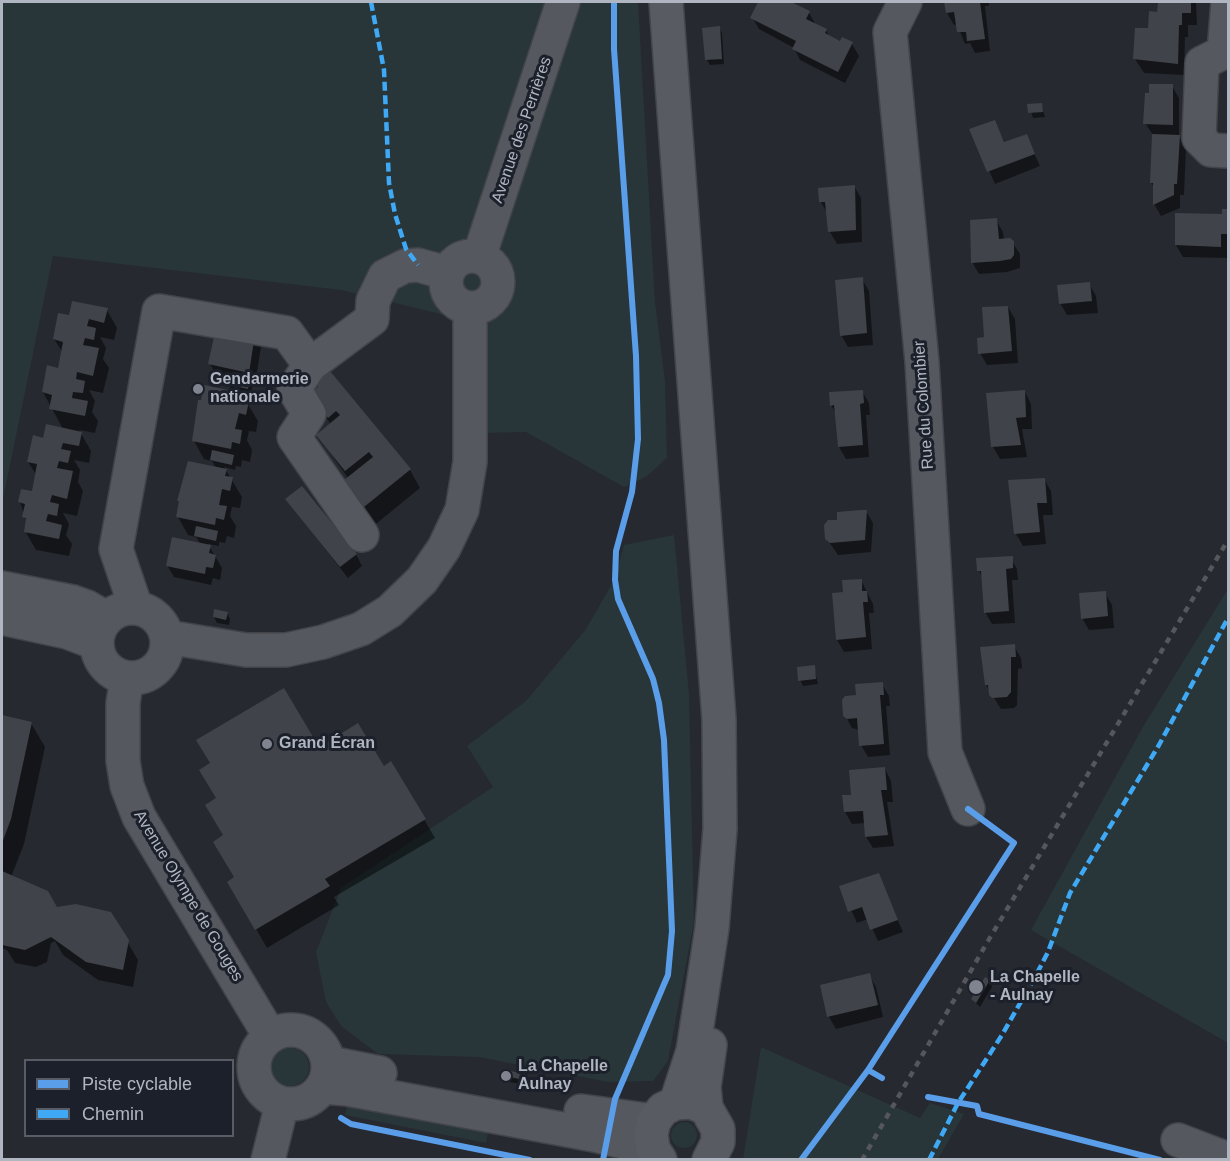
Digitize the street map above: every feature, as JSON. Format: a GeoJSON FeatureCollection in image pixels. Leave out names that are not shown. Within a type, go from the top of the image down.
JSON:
{"type":"FeatureCollection","features":[{"type":"Feature","properties":{"kind":"main road"},"geometry":{"type":"LineString","coordinates":[[666,2],[719,719],[733,822],[733,873],[728,924],[704,1087],[670,1128]]}},
{"type":"Feature","properties":{"kind":"main road"},"geometry":{"type":"LineString","coordinates":[[670,1128],[718,1129],[719,1154]]}},
{"type":"Feature","properties":{"kind":"street","name":"Avenue des Perrières"},"geometry":{"type":"LineString","coordinates":[[479,257],[563,2]]}},
{"type":"Feature","properties":{"kind":"street","name":"Rue du Colombier"},"geometry":{"type":"LineString","coordinates":[[905,2],[890,32],[922,362],[945,752],[968,809]]}},
{"type":"Feature","properties":{"kind":"street"},"geometry":{"type":"LineString","coordinates":[[1228,2],[1226,53],[1202,63],[1199,138],[1211,150],[1228,151]]}},
{"type":"Feature","properties":{"kind":"street"},"geometry":{"type":"LineString","coordinates":[[463,257],[479,257],[487,260],[496,274],[496,290],[486,303],[470,308],[462,306],[450,296],[446,289],[447,273],[451,266],[463,257]]}},
{"type":"Feature","properties":{"kind":"street"},"geometry":{"type":"LineString","coordinates":[[362,535],[294,437],[309,414],[294,389],[309,365],[372,319],[373,301],[385,276],[405,266],[418,265],[447,273]]}},
{"type":"Feature","properties":{"kind":"street"},"geometry":{"type":"LineString","coordinates":[[167,637],[246,650],[286,650],[323,642],[361,629],[390,611],[422,580],[444,548],[464,501],[470,462],[470,308]]}},
{"type":"Feature","properties":{"kind":"street"},"geometry":{"type":"LineString","coordinates":[[2,618],[68,632],[113,623],[150,612],[161,623],[167,637],[166,653],[157,667],[144,676],[127,678],[111,672],[100,659],[113,623],[126,574],[116,549],[159,311],[287,333],[309,365]]}},
{"type":"Feature","properties":{"kind":"street"},"geometry":{"type":"LineString","coordinates":[[2,588],[87,606],[113,623]]}},
{"type":"Feature","properties":{"kind":"street","name":"Avenue Olympe de Gouges"},"geometry":{"type":"LineString","coordinates":[[127,678],[123,703],[123,761],[127,786],[139,817],[270,1036]]}},
{"type":"Feature","properties":{"kind":"street"},"geometry":{"type":"LineString","coordinates":[[295,1030],[307,1033],[317,1041],[326,1075],[305,1102],[282,1104],[261,1090],[254,1067],[261,1044],[270,1036],[295,1030]]}},
{"type":"Feature","properties":{"kind":"street"},"geometry":{"type":"LineString","coordinates":[[326,1075],[611,1117],[670,1128]]}},
{"type":"Feature","properties":{"kind":"street"},"geometry":{"type":"LineString","coordinates":[[268,1160],[282,1104]]}},
{"type":"Feature","properties":{"kind":"street"},"geometry":{"type":"LineString","coordinates":[[1178,1140],[1226,1156]]}},
{"type":"Feature","properties":{"kind":"shaded area"},"geometry":{"type":"Polygon","coordinates":[[[2,2],[638,2],[655,302],[665,381],[667,458],[646,477],[624,487],[526,432],[479,433],[478,323],[341,290],[53,256],[2,504],[2,2]]]}},
{"type":"Feature","properties":{"kind":"shaded area"},"geometry":{"type":"Polygon","coordinates":[[[674,535],[689,694],[694,922],[668,1061],[653,1081],[608,1082],[479,1057],[378,1054],[341,1026],[326,1002],[316,952],[341,888],[493,787],[467,746],[526,701],[586,629],[614,580],[624,545],[674,535]]]}},
{"type":"Feature","properties":{"kind":"shaded area"},"geometry":{"type":"Polygon","coordinates":[[[1228,589],[1228,1043],[1031,930],[1144,725],[1228,589]]]}},
{"type":"Feature","properties":{"kind":"shaded area"},"geometry":{"type":"Polygon","coordinates":[[[761,1047],[920,1118],[930,1103],[964,1114],[938,1159],[743,1159],[761,1047]]]}},
{"type":"Feature","properties":{"kind":"shaded area"},"geometry":{"type":"Polygon","coordinates":[[[290,1048],[304,1053],[309,1067],[304,1081],[290,1086],[276,1081],[271,1067],[276,1053],[290,1048]]]}},
{"type":"Feature","properties":{"kind":"shaded area"},"geometry":{"type":"Polygon","coordinates":[[[349,1098],[489,1126],[486,1143],[345,1115],[349,1098]]]}},
{"type":"Feature","properties":{"kind":"shaded area"},"geometry":{"type":"Polygon","coordinates":[[[684,1122],[693,1126],[697,1135],[693,1144],[684,1148],[675,1144],[671,1135],[675,1126],[684,1122]]]}},
{"type":"Feature","properties":{"kind":"building"},"geometry":{"type":"Polygon","coordinates":[[[758,2],[791,2],[810,11],[806,19],[827,29],[825,33],[840,41],[842,37],[853,42],[838,72],[792,49],[796,41],[750,18],[758,2]]]}},
{"type":"Feature","properties":{"kind":"building"},"geometry":{"type":"Polygon","coordinates":[[[944,2],[980,2],[985,39],[967,41],[966,32],[957,32],[954,12],[946,13],[944,2]]]}},
{"type":"Feature","properties":{"kind":"building"},"geometry":{"type":"Polygon","coordinates":[[[1158,2],[1191,2],[1191,13],[1182,13],[1182,25],[1179,25],[1178,64],[1133,59],[1135,28],[1148,28],[1149,11],[1157,12],[1158,2]]]}},
{"type":"Feature","properties":{"kind":"building"},"geometry":{"type":"Polygon","coordinates":[[[720,26],[722,59],[705,60],[702,28],[720,26]]]}},
{"type":"Feature","properties":{"kind":"building"},"geometry":{"type":"Polygon","coordinates":[[[1149,84],[1173,84],[1173,125],[1143,124],[1145,93],[1149,93],[1149,84]]]}},
{"type":"Feature","properties":{"kind":"building"},"geometry":{"type":"Polygon","coordinates":[[[1042,103],[1043,112],[1028,113],[1027,104],[1042,103]]]}},
{"type":"Feature","properties":{"kind":"building"},"geometry":{"type":"Polygon","coordinates":[[[995,120],[1004,142],[1027,134],[1035,154],[987,172],[969,129],[995,120]]]}},
{"type":"Feature","properties":{"kind":"building"},"geometry":{"type":"Polygon","coordinates":[[[1152,134],[1180,135],[1177,184],[1174,184],[1174,195],[1153,205],[1153,183],[1150,183],[1152,134]]]}},
{"type":"Feature","properties":{"kind":"building"},"geometry":{"type":"Polygon","coordinates":[[[855,185],[856,230],[828,232],[825,202],[819,202],[818,188],[855,185]]]}},
{"type":"Feature","properties":{"kind":"building"},"geometry":{"type":"Polygon","coordinates":[[[1222,209],[1228,209],[1228,234],[1221,234],[1221,247],[1175,245],[1175,213],[1222,214],[1222,209]]]}},
{"type":"Feature","properties":{"kind":"building"},"geometry":{"type":"Polygon","coordinates":[[[997,218],[999,239],[1010,238],[1014,241],[1014,255],[1011,259],[971,263],[970,220],[997,218]]]}},
{"type":"Feature","properties":{"kind":"building"},"geometry":{"type":"Polygon","coordinates":[[[863,277],[867,333],[840,336],[835,280],[863,277]]]}},
{"type":"Feature","properties":{"kind":"building"},"geometry":{"type":"Polygon","coordinates":[[[1090,282],[1092,301],[1059,304],[1057,285],[1090,282]]]}},
{"type":"Feature","properties":{"kind":"building"},"geometry":{"type":"Polygon","coordinates":[[[72,301],[108,308],[104,323],[89,319],[87,326],[96,328],[94,340],[85,338],[83,345],[99,348],[93,376],[77,372],[76,379],[85,381],[83,393],[73,392],[72,398],[88,401],[85,416],[49,409],[52,395],[42,392],[47,365],[58,368],[63,342],[53,339],[58,313],[69,315],[72,301]]]}},
{"type":"Feature","properties":{"kind":"building"},"geometry":{"type":"Polygon","coordinates":[[[1008,306],[1012,351],[978,354],[977,338],[984,337],[982,307],[1008,306]]]}},
{"type":"Feature","properties":{"kind":"building"},"geometry":{"type":"Polygon","coordinates":[[[227,328],[255,334],[249,373],[208,364],[214,337],[224,339],[227,328]]]}},
{"type":"Feature","properties":{"kind":"building"},"geometry":{"type":"Polygon","coordinates":[[[330,371],[411,469],[359,511],[339,484],[373,457],[369,452],[345,471],[316,435],[340,415],[336,411],[328,418],[310,394],[318,387],[316,383],[330,371]]]}},
{"type":"Feature","properties":{"kind":"building"},"geometry":{"type":"Polygon","coordinates":[[[228,374],[250,378],[248,389],[226,384],[228,374]]]}},
{"type":"Feature","properties":{"kind":"building"},"geometry":{"type":"Polygon","coordinates":[[[204,385],[243,393],[242,399],[249,401],[246,415],[239,413],[235,429],[242,430],[240,444],[232,442],[231,449],[192,441],[198,400],[201,400],[204,385]]]}},
{"type":"Feature","properties":{"kind":"building"},"geometry":{"type":"Polygon","coordinates":[[[863,390],[864,403],[860,404],[863,445],[838,447],[834,405],[830,406],[829,392],[863,390]]]}},
{"type":"Feature","properties":{"kind":"building"},"geometry":{"type":"Polygon","coordinates":[[[1025,390],[1026,417],[1016,418],[1021,445],[991,447],[986,393],[1025,390]]]}},
{"type":"Feature","properties":{"kind":"building"},"geometry":{"type":"Polygon","coordinates":[[[46,424],[82,432],[79,446],[63,443],[61,449],[71,451],[68,463],[59,461],[57,468],[73,471],[67,499],[52,495],[50,502],[59,504],[57,516],[48,514],[46,521],[62,525],[59,539],[24,532],[26,518],[22,517],[25,504],[18,502],[21,489],[32,491],[37,464],[27,462],[33,435],[43,438],[46,424]]]}},
{"type":"Feature","properties":{"kind":"building"},"geometry":{"type":"Polygon","coordinates":[[[212,450],[234,455],[232,465],[210,460],[212,450]]]}},
{"type":"Feature","properties":{"kind":"building"},"geometry":{"type":"Polygon","coordinates":[[[188,461],[227,469],[225,476],[233,477],[230,491],[222,489],[219,505],[227,506],[224,520],[216,518],[215,525],[176,517],[179,501],[177,501],[188,461]]]}},
{"type":"Feature","properties":{"kind":"building"},"geometry":{"type":"Polygon","coordinates":[[[1045,478],[1047,503],[1037,503],[1040,532],[1014,534],[1008,480],[1045,478]]]}},
{"type":"Feature","properties":{"kind":"building"},"geometry":{"type":"Polygon","coordinates":[[[302,486],[357,554],[340,567],[285,499],[302,486]]]}},
{"type":"Feature","properties":{"kind":"building"},"geometry":{"type":"Polygon","coordinates":[[[867,510],[865,540],[830,543],[825,539],[824,525],[828,520],[837,520],[837,512],[867,510]]]}},
{"type":"Feature","properties":{"kind":"building"},"geometry":{"type":"Polygon","coordinates":[[[196,526],[218,531],[216,541],[194,536],[196,526]]]}},
{"type":"Feature","properties":{"kind":"building"},"geometry":{"type":"Polygon","coordinates":[[[172,537],[211,545],[209,553],[216,555],[213,568],[206,567],[205,574],[166,566],[172,537]]]}},
{"type":"Feature","properties":{"kind":"building"},"geometry":{"type":"Polygon","coordinates":[[[1013,556],[1013,568],[1006,569],[1009,611],[984,613],[981,571],[977,571],[976,558],[1013,556]]]}},
{"type":"Feature","properties":{"kind":"building"},"geometry":{"type":"Polygon","coordinates":[[[862,579],[862,591],[867,591],[868,602],[863,602],[866,637],[836,640],[832,593],[843,592],[842,580],[862,579]]]}},
{"type":"Feature","properties":{"kind":"building"},"geometry":{"type":"Polygon","coordinates":[[[1106,591],[1108,616],[1081,619],[1079,593],[1106,591]]]}},
{"type":"Feature","properties":{"kind":"building"},"geometry":{"type":"Polygon","coordinates":[[[214,609],[228,612],[226,620],[213,617],[214,609]]]}},
{"type":"Feature","properties":{"kind":"building"},"geometry":{"type":"Polygon","coordinates":[[[1015,644],[1016,657],[1011,657],[1011,692],[1007,697],[992,698],[989,695],[988,685],[985,685],[980,647],[1015,644]]]}},
{"type":"Feature","properties":{"kind":"building"},"geometry":{"type":"Polygon","coordinates":[[[815,665],[816,679],[798,681],[797,667],[815,665]]]}},
{"type":"Feature","properties":{"kind":"building"},"geometry":{"type":"Polygon","coordinates":[[[883,682],[884,695],[880,695],[884,744],[859,746],[857,718],[847,719],[843,716],[842,700],[845,696],[856,695],[855,684],[883,682]]]}},
{"type":"Feature","properties":{"kind":"building"},"geometry":{"type":"Polygon","coordinates":[[[284,688],[319,747],[358,723],[384,766],[391,761],[426,819],[325,879],[330,886],[255,930],[227,882],[234,877],[213,842],[223,835],[205,805],[216,798],[199,770],[210,763],[196,740],[284,688]]]}},
{"type":"Feature","properties":{"kind":"building"},"geometry":{"type":"Polygon","coordinates":[[[2,715],[32,722],[11,819],[2,843],[2,715]]]}},
{"type":"Feature","properties":{"kind":"building"},"geometry":{"type":"Polygon","coordinates":[[[885,767],[887,790],[881,790],[888,835],[865,837],[863,811],[844,812],[842,795],[851,795],[849,770],[885,767]]]}},
{"type":"Feature","properties":{"kind":"building"},"geometry":{"type":"Polygon","coordinates":[[[2,871],[48,891],[57,907],[76,904],[111,912],[129,940],[123,970],[86,962],[51,937],[25,950],[2,945],[2,871]]]}},
{"type":"Feature","properties":{"kind":"building"},"geometry":{"type":"Polygon","coordinates":[[[879,873],[898,920],[870,930],[862,907],[848,912],[839,886],[879,873]]]}},
{"type":"Feature","properties":{"kind":"building"},"geometry":{"type":"Polygon","coordinates":[[[870,973],[878,1005],[827,1017],[820,985],[870,973]]]}},
{"type":"Feature","properties":{"kind":"building"},"geometry":{"type":"Polygon","coordinates":[[[985,977],[990,980],[976,1003],[971,999],[985,977]]]}},
{"type":"Feature","properties":{"kind":"building"},"geometry":{"type":"Polygon","coordinates":[[[506,1070],[520,1073],[519,1079],[505,1076],[506,1070]]]}},
{"type":"Feature","properties":{"kind":"railway"},"geometry":{"type":"LineString","coordinates":[[862,1160],[988,941],[1228,540]]}},
{"type":"Feature","properties":{"kind":"marked path"},"geometry":{"type":"LineString","coordinates":[[371,2],[384,70],[389,183],[395,214],[406,249],[418,265]]}},
{"type":"Feature","properties":{"kind":"marked path"},"geometry":{"type":"LineString","coordinates":[[929,1160],[958,1103],[1002,1035],[1035,977],[1048,952],[1070,893],[1159,745],[1228,618]]}},
{"type":"Feature","properties":{"kind":"cycle path"},"geometry":{"type":"LineString","coordinates":[[603,1160],[615,1099],[668,975],[672,931],[664,740],[659,703],[653,679],[618,599],[615,580],[616,551],[632,492],[638,439],[636,356],[614,49],[614,2]]}},
{"type":"Feature","properties":{"kind":"cycle path"},"geometry":{"type":"LineString","coordinates":[[882,1078],[868,1070],[1014,843],[968,809]]}},
{"type":"Feature","properties":{"kind":"cycle path"},"geometry":{"type":"LineString","coordinates":[[801,1160],[868,1070]]}},
{"type":"Feature","properties":{"kind":"cycle path"},"geometry":{"type":"LineString","coordinates":[[928,1097],[977,1106],[979,1114],[1160,1160]]}},
{"type":"Feature","properties":{"kind":"cycle path"},"geometry":{"type":"LineString","coordinates":[[341,1118],[351,1124],[530,1160]]}},
{"type":"Feature","properties":{"kind":"place","name":"Gendarmerie nationale"},"geometry":{"type":"Point","coordinates":[198,389]}},
{"type":"Feature","properties":{"kind":"place","name":"Grand Écran"},"geometry":{"type":"Point","coordinates":[267,744]}},
{"type":"Feature","properties":{"kind":"place","name":"La Chapelle - Aulnay"},"geometry":{"type":"Point","coordinates":[976,987]}},
{"type":"Feature","properties":{"kind":"place","name":"La Chapelle Aulnay"},"geometry":{"type":"Point","coordinates":[506,1076]}}]}
